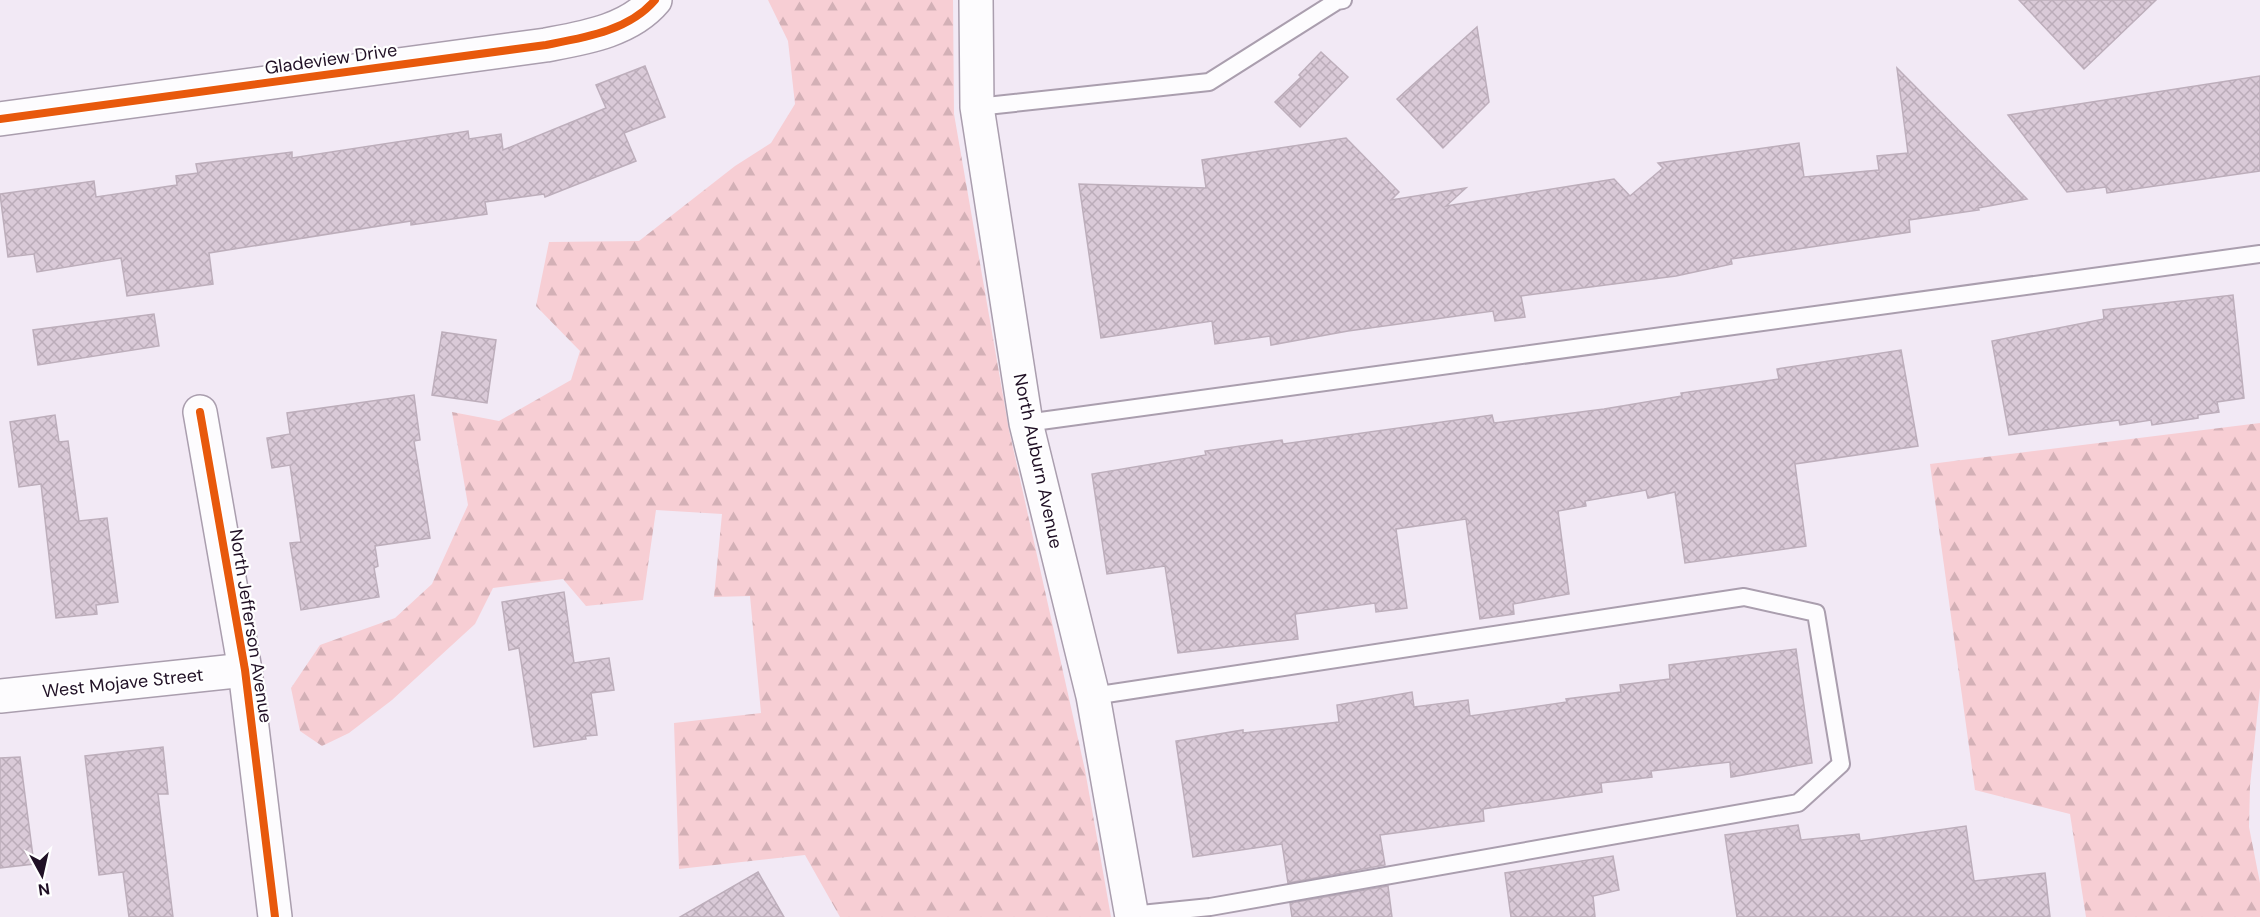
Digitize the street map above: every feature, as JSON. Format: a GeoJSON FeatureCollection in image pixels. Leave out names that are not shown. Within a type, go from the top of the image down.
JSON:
{"type":"FeatureCollection","features":[{"type":"Feature","properties":{"kind":"street","name":"Gladeview Drive"},"geometry":{"type":"LineString","coordinates":[[0,119],[546,45],[605,31],[625,23],[655,0]]}},
{"type":"Feature","properties":{"kind":"street","name":"North Auburn Avenue"},"geometry":{"type":"LineString","coordinates":[[976,0],[977,107],[1026,423],[1093,696],[1132,916]]}},
{"type":"Feature","properties":{"kind":"street","name":"North Jefferson Avenue"},"geometry":{"type":"LineString","coordinates":[[200,412],[245,670],[275,917]]}},
{"type":"Feature","properties":{"kind":"street","name":"West Mojave Street"},"geometry":{"type":"LineString","coordinates":[[0,696],[245,670]]}},
{"type":"Feature","properties":{"kind":"lane"},"geometry":{"type":"LineString","coordinates":[[977,107],[1209,82],[1337,1],[1343,0]]}},
{"type":"Feature","properties":{"kind":"lane"},"geometry":{"type":"LineString","coordinates":[[1026,423],[2260,254]]}},
{"type":"Feature","properties":{"kind":"lane"},"geometry":{"type":"LineString","coordinates":[[1093,696],[1744,597],[1816,612],[1841,764],[1798,803],[1214,912],[1132,916]]}},
{"type":"Feature","properties":{"kind":"green space"},"geometry":{"type":"Polygon","coordinates":[[[768,0],[953,0],[954,114],[1009,430],[1085,770],[1111,917],[840,917],[805,855],[679,869],[674,723],[761,713],[750,596],[714,597],[722,514],[656,510],[643,600],[586,606],[563,579],[493,588],[475,624],[392,700],[349,733],[322,746],[300,731],[291,688],[320,645],[395,618],[432,584],[468,505],[452,412],[499,421],[571,380],[580,351],[536,306],[549,242],[639,241],[735,166],[771,143],[795,104],[788,41],[768,0]]]}},
{"type":"Feature","properties":{"kind":"green space"},"geometry":{"type":"Polygon","coordinates":[[[2260,423],[2260,688],[2250,786],[2249,827],[2260,883],[2260,917],[2086,917],[2070,814],[1975,790],[1930,464],[2260,423]]]}},
{"type":"Feature","properties":{"kind":"building"},"geometry":{"type":"Polygon","coordinates":[[[2019,0],[2156,0],[2084,69],[2019,0]]]}},
{"type":"Feature","properties":{"kind":"building"},"geometry":{"type":"Polygon","coordinates":[[[1477,27],[1489,102],[1443,148],[1397,99],[1477,27]]]}},
{"type":"Feature","properties":{"kind":"building"},"geometry":{"type":"Polygon","coordinates":[[[1321,52],[1348,77],[1300,127],[1275,102],[1301,77],[1299,75],[1321,52]]]}},
{"type":"Feature","properties":{"kind":"building"},"geometry":{"type":"Polygon","coordinates":[[[645,66],[665,117],[624,133],[636,161],[545,197],[544,194],[485,202],[487,214],[411,225],[411,221],[209,253],[213,284],[127,296],[121,258],[37,272],[34,254],[8,257],[0,194],[94,181],[96,197],[177,185],[176,176],[198,173],[196,164],[292,152],[292,158],[468,131],[469,139],[501,134],[503,150],[606,108],[596,85],[645,66]]]}},
{"type":"Feature","properties":{"kind":"building"},"geometry":{"type":"Polygon","coordinates":[[[1897,68],[2027,199],[1978,208],[1979,210],[1909,220],[1910,232],[1731,259],[1732,264],[1676,276],[1521,296],[1525,317],[1495,321],[1493,311],[1348,331],[1271,345],[1270,336],[1215,344],[1212,321],[1101,338],[1079,184],[1206,188],[1202,160],[1346,138],[1399,192],[1391,200],[1466,188],[1446,206],[1614,179],[1630,196],[1663,168],[1658,163],[1799,143],[1804,177],[1879,170],[1877,156],[1908,153],[1897,68]]]}},
{"type":"Feature","properties":{"kind":"building"},"geometry":{"type":"Polygon","coordinates":[[[2260,76],[2260,171],[2107,193],[2106,187],[2067,192],[2008,115],[2260,76]]]}},
{"type":"Feature","properties":{"kind":"building"},"geometry":{"type":"Polygon","coordinates":[[[2233,295],[2244,398],[2217,402],[2219,412],[2198,415],[2198,418],[2152,425],[2151,420],[2120,425],[2119,420],[2009,435],[1992,341],[2104,319],[2103,310],[2233,295]]]}},
{"type":"Feature","properties":{"kind":"building"},"geometry":{"type":"Polygon","coordinates":[[[154,314],[159,346],[38,365],[33,330],[154,314]]]}},
{"type":"Feature","properties":{"kind":"building"},"geometry":{"type":"Polygon","coordinates":[[[442,332],[496,340],[487,403],[432,395],[442,332]]]}},
{"type":"Feature","properties":{"kind":"building"},"geometry":{"type":"Polygon","coordinates":[[[1901,350],[1918,446],[1795,464],[1806,546],[1685,563],[1675,492],[1648,498],[1646,490],[1585,501],[1586,506],[1558,511],[1569,594],[1513,604],[1514,614],[1480,619],[1466,519],[1396,529],[1407,608],[1376,612],[1375,603],[1295,614],[1298,639],[1178,653],[1165,566],[1107,574],[1092,474],[1206,455],[1205,451],[1282,440],[1283,444],[1492,415],[1494,423],[1604,409],[1682,396],[1681,393],[1779,379],[1777,369],[1901,350]]]}},
{"type":"Feature","properties":{"kind":"building"},"geometry":{"type":"Polygon","coordinates":[[[414,395],[420,440],[414,441],[430,538],[375,546],[378,566],[374,568],[379,597],[301,610],[290,543],[301,542],[290,465],[272,468],[267,438],[290,434],[287,413],[414,395]]]}},
{"type":"Feature","properties":{"kind":"building"},"geometry":{"type":"Polygon","coordinates":[[[55,415],[59,442],[68,441],[79,521],[107,518],[118,602],[96,605],[97,614],[56,618],[41,484],[19,487],[10,422],[55,415]]]}},
{"type":"Feature","properties":{"kind":"building"},"geometry":{"type":"Polygon","coordinates":[[[564,592],[574,663],[609,658],[614,690],[591,693],[597,735],[585,736],[586,739],[534,747],[519,648],[509,650],[502,602],[564,592]]]}},
{"type":"Feature","properties":{"kind":"building"},"geometry":{"type":"Polygon","coordinates":[[[1796,649],[1812,763],[1731,777],[1730,762],[1651,771],[1652,777],[1601,783],[1602,792],[1483,809],[1484,821],[1380,835],[1385,865],[1288,883],[1282,844],[1193,857],[1176,741],[1243,730],[1243,733],[1339,722],[1337,705],[1412,692],[1414,707],[1468,700],[1470,716],[1567,702],[1566,699],[1621,692],[1620,685],[1670,679],[1669,665],[1796,649]]]}},
{"type":"Feature","properties":{"kind":"building"},"geometry":{"type":"Polygon","coordinates":[[[163,747],[168,794],[158,794],[173,917],[129,917],[123,872],[99,875],[85,756],[163,747]]]}},
{"type":"Feature","properties":{"kind":"building"},"geometry":{"type":"Polygon","coordinates":[[[20,757],[34,864],[0,868],[0,758],[20,757]]]}},
{"type":"Feature","properties":{"kind":"building"},"geometry":{"type":"Polygon","coordinates":[[[1798,825],[1801,840],[1859,834],[1860,841],[1966,826],[1974,881],[2045,873],[2050,917],[1737,917],[1725,835],[1798,825]]]}},
{"type":"Feature","properties":{"kind":"building"},"geometry":{"type":"Polygon","coordinates":[[[1613,856],[1619,890],[1593,896],[1595,917],[1511,917],[1505,873],[1613,856]]]}},
{"type":"Feature","properties":{"kind":"building"},"geometry":{"type":"Polygon","coordinates":[[[758,872],[784,917],[680,917],[758,872]]]}},
{"type":"Feature","properties":{"kind":"building"},"geometry":{"type":"Polygon","coordinates":[[[1388,886],[1392,917],[1292,917],[1290,903],[1388,886]]]}},
{"type":"Feature","properties":{"kind":"cycle path"},"geometry":{"type":"LineString","coordinates":[[0,119],[546,45],[605,32],[632,19],[655,0]]}},
{"type":"Feature","properties":{"kind":"cycle path"},"geometry":{"type":"LineString","coordinates":[[200,412],[245,670],[275,917]]}}]}
